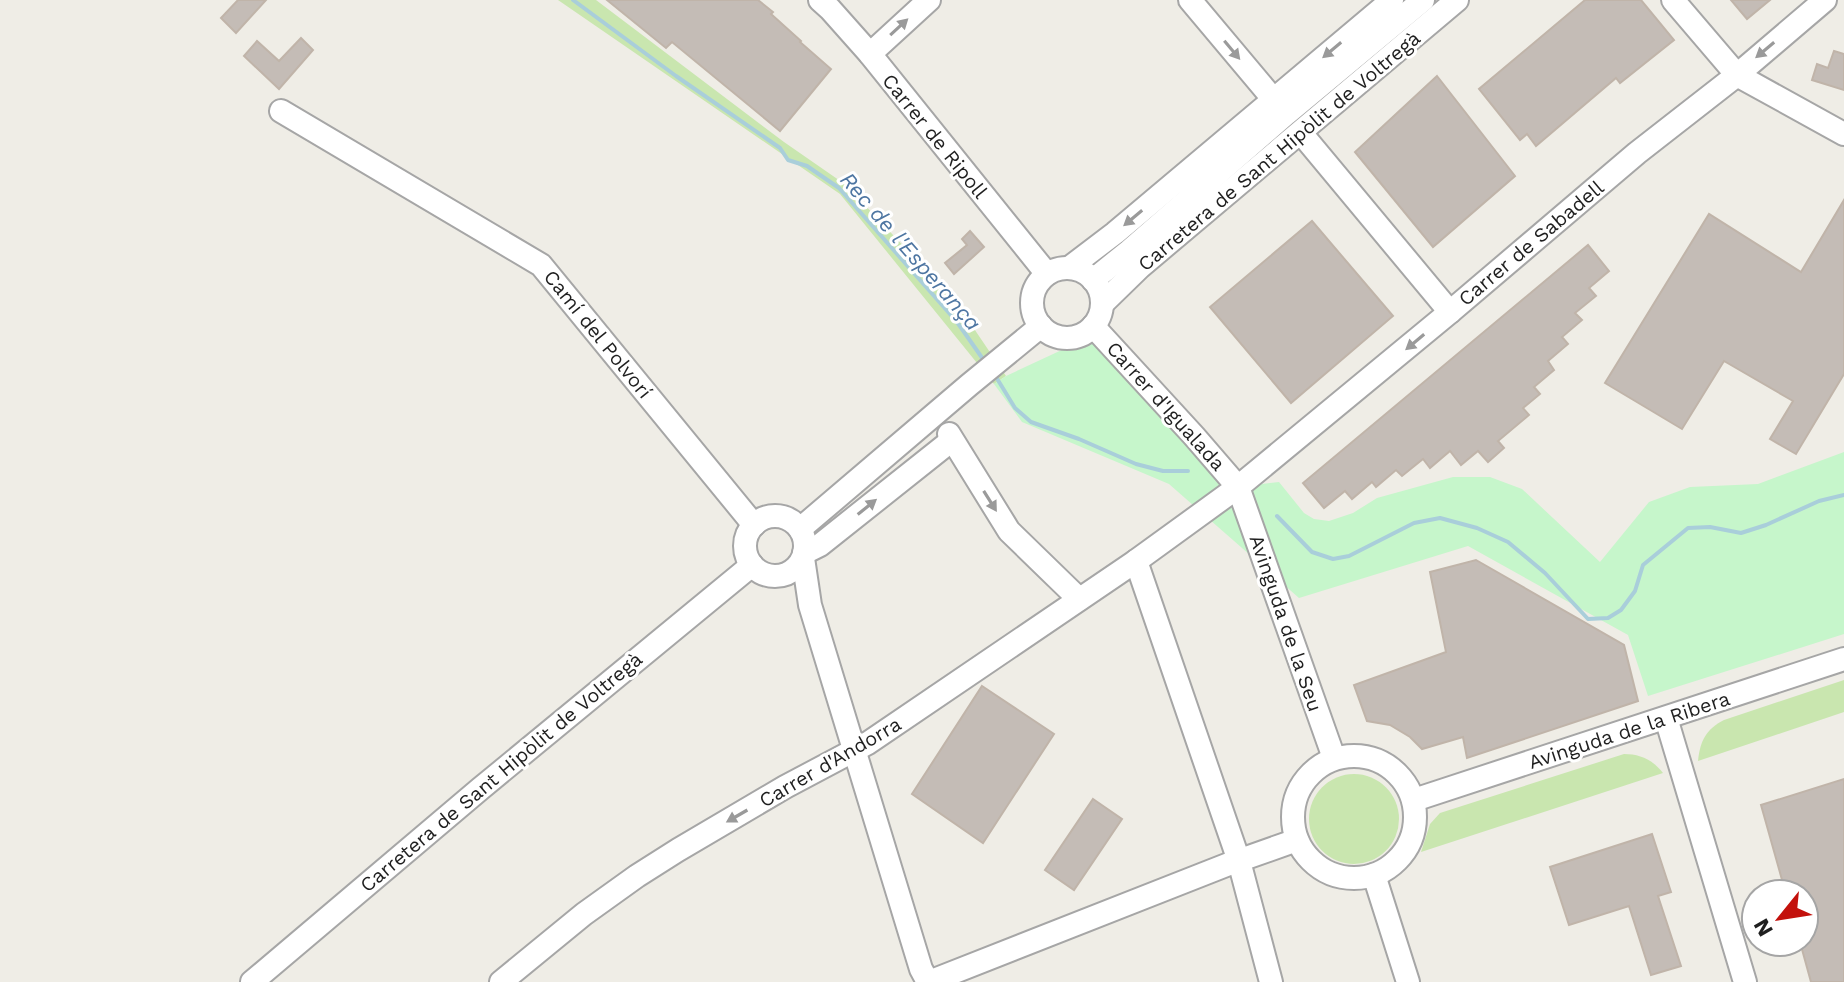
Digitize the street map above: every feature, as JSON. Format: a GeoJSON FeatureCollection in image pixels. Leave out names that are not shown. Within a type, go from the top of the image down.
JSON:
{"type":"FeatureCollection","features":[{"type":"Feature","properties":{"kind":"street"},"geometry":{"type":"LineString","coordinates":[[870,54],[929,0]]}},
{"type":"Feature","properties":{"kind":"street"},"geometry":{"type":"LineString","coordinates":[[1190,0],[1274,100]]}},
{"type":"Feature","properties":{"kind":"street"},"geometry":{"type":"LineString","coordinates":[[1069,268],[1115,233],[1392,0]]}},
{"type":"Feature","properties":{"kind":"street","name":"Carretera de Sant Hipòlit de Voltregà"},"geometry":{"type":"LineString","coordinates":[[1093,280],[1423,0]]}},
{"type":"Feature","properties":{"kind":"street","name":"Carretera de Sant Hipòlit de Voltregà"},"geometry":{"type":"LineString","coordinates":[[1102,304],[1140,267],[1457,0]]}},
{"type":"Feature","properties":{"kind":"street"},"geometry":{"type":"LineString","coordinates":[[1673,0],[1737,75],[1844,134]]}},
{"type":"Feature","properties":{"kind":"street","name":"Carrer de Sabadell"},"geometry":{"type":"LineString","coordinates":[[1238,487],[1825,0]]}},
{"type":"Feature","properties":{"kind":"street","name":"Carrer de Ripoll"},"geometry":{"type":"LineString","coordinates":[[825,3],[870,54],[1047,274]]}},
{"type":"Feature","properties":{"kind":"street","name":"Camí del Polvorí"},"geometry":{"type":"LineString","coordinates":[[281,111],[541,265],[754,525]]}},
{"type":"Feature","properties":{"kind":"street"},"geometry":{"type":"LineString","coordinates":[[1301,133],[1450,312]]}},
{"type":"Feature","properties":{"kind":"street"},"geometry":{"type":"LineString","coordinates":[[1069,268],[1082,271],[1093,280],[1100,291],[1102,304],[1093,326],[1084,333],[1067,338],[1055,336],[1041,326],[1034,315],[1032,302],[1037,284],[1047,274],[1069,268]]}},
{"type":"Feature","properties":{"kind":"street"},"geometry":{"type":"LineString","coordinates":[[800,529],[1041,326]]}},
{"type":"Feature","properties":{"kind":"street","name":"Carrer d'Igualada"},"geometry":{"type":"LineString","coordinates":[[1093,326],[1238,487]]}},
{"type":"Feature","properties":{"kind":"street"},"geometry":{"type":"LineString","coordinates":[[982,374],[950,437],[804,555],[798,566],[786,574],[770,576],[760,572],[752,565],[746,545],[754,525],[762,519],[773,517],[783,517],[793,522],[804,538],[804,555],[810,605],[921,969],[928,982],[1297,840]]}},
{"type":"Feature","properties":{"kind":"street"},"geometry":{"type":"LineString","coordinates":[[914,432],[934,438],[950,437]]}},
{"type":"Feature","properties":{"kind":"street"},"geometry":{"type":"LineString","coordinates":[[950,437],[1009,531],[1079,599]]}},
{"type":"Feature","properties":{"kind":"street","name":"Carrer d'Andorra"},"geometry":{"type":"LineString","coordinates":[[501,982],[584,914],[637,876],[785,787],[854,751],[1136,561],[1238,487]]}},
{"type":"Feature","properties":{"kind":"street","name":"Avinguda de la Seu"},"geometry":{"type":"LineString","coordinates":[[1238,487],[1334,758]]}},
{"type":"Feature","properties":{"kind":"street"},"geometry":{"type":"LineString","coordinates":[[1136,561],[1239,861],[1271,982]]}},
{"type":"Feature","properties":{"kind":"street","name":"Carretera de Sant Hipòlit de Voltregà"},"geometry":{"type":"LineString","coordinates":[[252,982],[752,565]]}},
{"type":"Feature","properties":{"kind":"street"},"geometry":{"type":"LineString","coordinates":[[786,574],[810,605]]}},
{"type":"Feature","properties":{"kind":"street","name":"Avinguda de la Ribera"},"geometry":{"type":"LineString","coordinates":[[1414,800],[1844,659]]}},
{"type":"Feature","properties":{"kind":"street"},"geometry":{"type":"LineString","coordinates":[[1666,718],[1745,982]]}},
{"type":"Feature","properties":{"kind":"street"},"geometry":{"type":"LineString","coordinates":[[1353,755],[1373,758],[1390,767],[1404,781],[1414,800],[1416,822],[1409,845],[1395,864],[1374,875],[1350,879],[1326,872],[1306,856],[1297,840],[1292,811],[1299,788],[1313,770],[1334,758],[1353,755]]}},
{"type":"Feature","properties":{"kind":"street"},"geometry":{"type":"LineString","coordinates":[[1374,875],[1408,982]]}},
{"type":"Feature","properties":{"kind":"green space"},"geometry":{"type":"Polygon","coordinates":[[[558,0],[596,0],[846,185],[956,302],[1006,376],[994,384],[840,194],[558,0]]]}},
{"type":"Feature","properties":{"kind":"green space"},"geometry":{"type":"Polygon","coordinates":[[[1094,335],[1238,487],[1279,482],[1304,513],[1314,519],[1329,521],[1353,513],[1377,498],[1453,477],[1490,477],[1522,489],[1600,562],[1649,502],[1690,487],[1758,484],[1844,452],[1844,634],[1648,696],[1628,635],[1468,546],[1299,598],[1169,484],[1022,422],[994,384],[1094,335]]]}},
{"type":"Feature","properties":{"kind":"green space"},"geometry":{"type":"Polygon","coordinates":[[[1844,680],[1844,712],[1698,761],[1705,736],[1724,720],[1844,680]]]}},
{"type":"Feature","properties":{"kind":"green space"},"geometry":{"type":"Polygon","coordinates":[[[1624,754],[1646,759],[1663,773],[1421,852],[1430,824],[1440,813],[1624,754]]]}},
{"type":"Feature","properties":{"kind":"green space"},"geometry":{"type":"Polygon","coordinates":[[[1354,774],[1371,778],[1386,787],[1395,802],[1399,819],[1395,836],[1386,851],[1371,860],[1354,864],[1337,860],[1322,851],[1313,836],[1309,819],[1313,802],[1322,787],[1337,778],[1354,774]]]}},
{"type":"Feature","properties":{"kind":"building"},"geometry":{"type":"Polygon","coordinates":[[[238,0],[266,0],[236,33],[221,18],[238,0]]]}},
{"type":"Feature","properties":{"kind":"building"},"geometry":{"type":"Polygon","coordinates":[[[607,0],[758,0],[831,69],[780,131],[672,42],[666,48],[607,0]]]}},
{"type":"Feature","properties":{"kind":"building"},"geometry":{"type":"Polygon","coordinates":[[[1585,0],[1641,0],[1674,40],[1620,83],[1616,78],[1536,146],[1527,134],[1520,140],[1479,89],[1585,0]]]}},
{"type":"Feature","properties":{"kind":"building"},"geometry":{"type":"Polygon","coordinates":[[[1731,0],[1770,0],[1747,19],[1731,0]]]}},
{"type":"Feature","properties":{"kind":"building"},"geometry":{"type":"Polygon","coordinates":[[[301,38],[313,50],[279,89],[244,56],[257,41],[279,61],[301,38]]]}},
{"type":"Feature","properties":{"kind":"building"},"geometry":{"type":"Polygon","coordinates":[[[1834,51],[1844,54],[1844,90],[1812,80],[1817,64],[1828,68],[1834,51]]]}},
{"type":"Feature","properties":{"kind":"building"},"geometry":{"type":"Polygon","coordinates":[[[1437,76],[1515,176],[1433,247],[1355,152],[1437,76]]]}},
{"type":"Feature","properties":{"kind":"building"},"geometry":{"type":"Polygon","coordinates":[[[1844,200],[1844,374],[1796,454],[1770,439],[1793,401],[1724,361],[1682,429],[1605,383],[1709,214],[1801,272],[1844,200]]]}},
{"type":"Feature","properties":{"kind":"building"},"geometry":{"type":"Polygon","coordinates":[[[1312,221],[1393,316],[1291,403],[1210,307],[1312,221]]]}},
{"type":"Feature","properties":{"kind":"building"},"geometry":{"type":"Polygon","coordinates":[[[970,231],[984,247],[954,274],[945,263],[967,245],[962,239],[970,231]]]}},
{"type":"Feature","properties":{"kind":"building"},"geometry":{"type":"Polygon","coordinates":[[[1588,245],[1609,271],[1589,288],[1596,296],[1575,313],[1582,320],[1562,337],[1568,344],[1548,361],[1554,370],[1534,387],[1540,394],[1523,408],[1529,415],[1498,441],[1504,448],[1488,462],[1478,451],[1461,465],[1450,451],[1430,468],[1423,459],[1402,476],[1396,470],[1376,487],[1372,482],[1352,499],[1345,491],[1324,508],[1303,483],[1588,245]]]}},
{"type":"Feature","properties":{"kind":"building"},"geometry":{"type":"Polygon","coordinates":[[[1476,560],[1624,645],[1638,701],[1467,758],[1463,737],[1422,749],[1390,725],[1367,721],[1354,685],[1446,652],[1430,572],[1476,560]]]}},
{"type":"Feature","properties":{"kind":"building"},"geometry":{"type":"Polygon","coordinates":[[[982,686],[1054,734],[983,843],[912,794],[982,686]]]}},
{"type":"Feature","properties":{"kind":"building"},"geometry":{"type":"Polygon","coordinates":[[[1844,779],[1844,982],[1811,982],[1804,958],[1820,958],[1820,878],[1782,878],[1761,805],[1844,779]]]}},
{"type":"Feature","properties":{"kind":"building"},"geometry":{"type":"Polygon","coordinates":[[[1093,799],[1122,819],[1074,890],[1045,870],[1093,799]]]}},
{"type":"Feature","properties":{"kind":"building"},"geometry":{"type":"Polygon","coordinates":[[[1652,834],[1671,892],[1658,896],[1681,966],[1651,975],[1629,906],[1569,925],[1550,867],[1652,834]]]}},
{"type":"Feature","properties":{"kind":"waterway","name":"Rec de l'Esperança"},"geometry":{"type":"LineString","coordinates":[[573,0],[780,148],[788,160],[807,166],[839,188],[957,322],[985,362]]}},
{"type":"Feature","properties":{"kind":"waterway","name":"Rec de l'Esperança"},"geometry":{"type":"LineString","coordinates":[[993,372],[1015,408],[1031,422],[1136,464],[1163,471],[1188,471]]}},
{"type":"Feature","properties":{"kind":"waterway","name":"Rec de l'Esperança"},"geometry":{"type":"LineString","coordinates":[[1277,516],[1312,552],[1333,559],[1349,556],[1414,523],[1440,518],[1477,528],[1508,542],[1545,573],[1588,619],[1608,618],[1621,610],[1635,591],[1643,565],[1688,528],[1710,527],[1741,533],[1819,501],[1844,495]]}}]}
